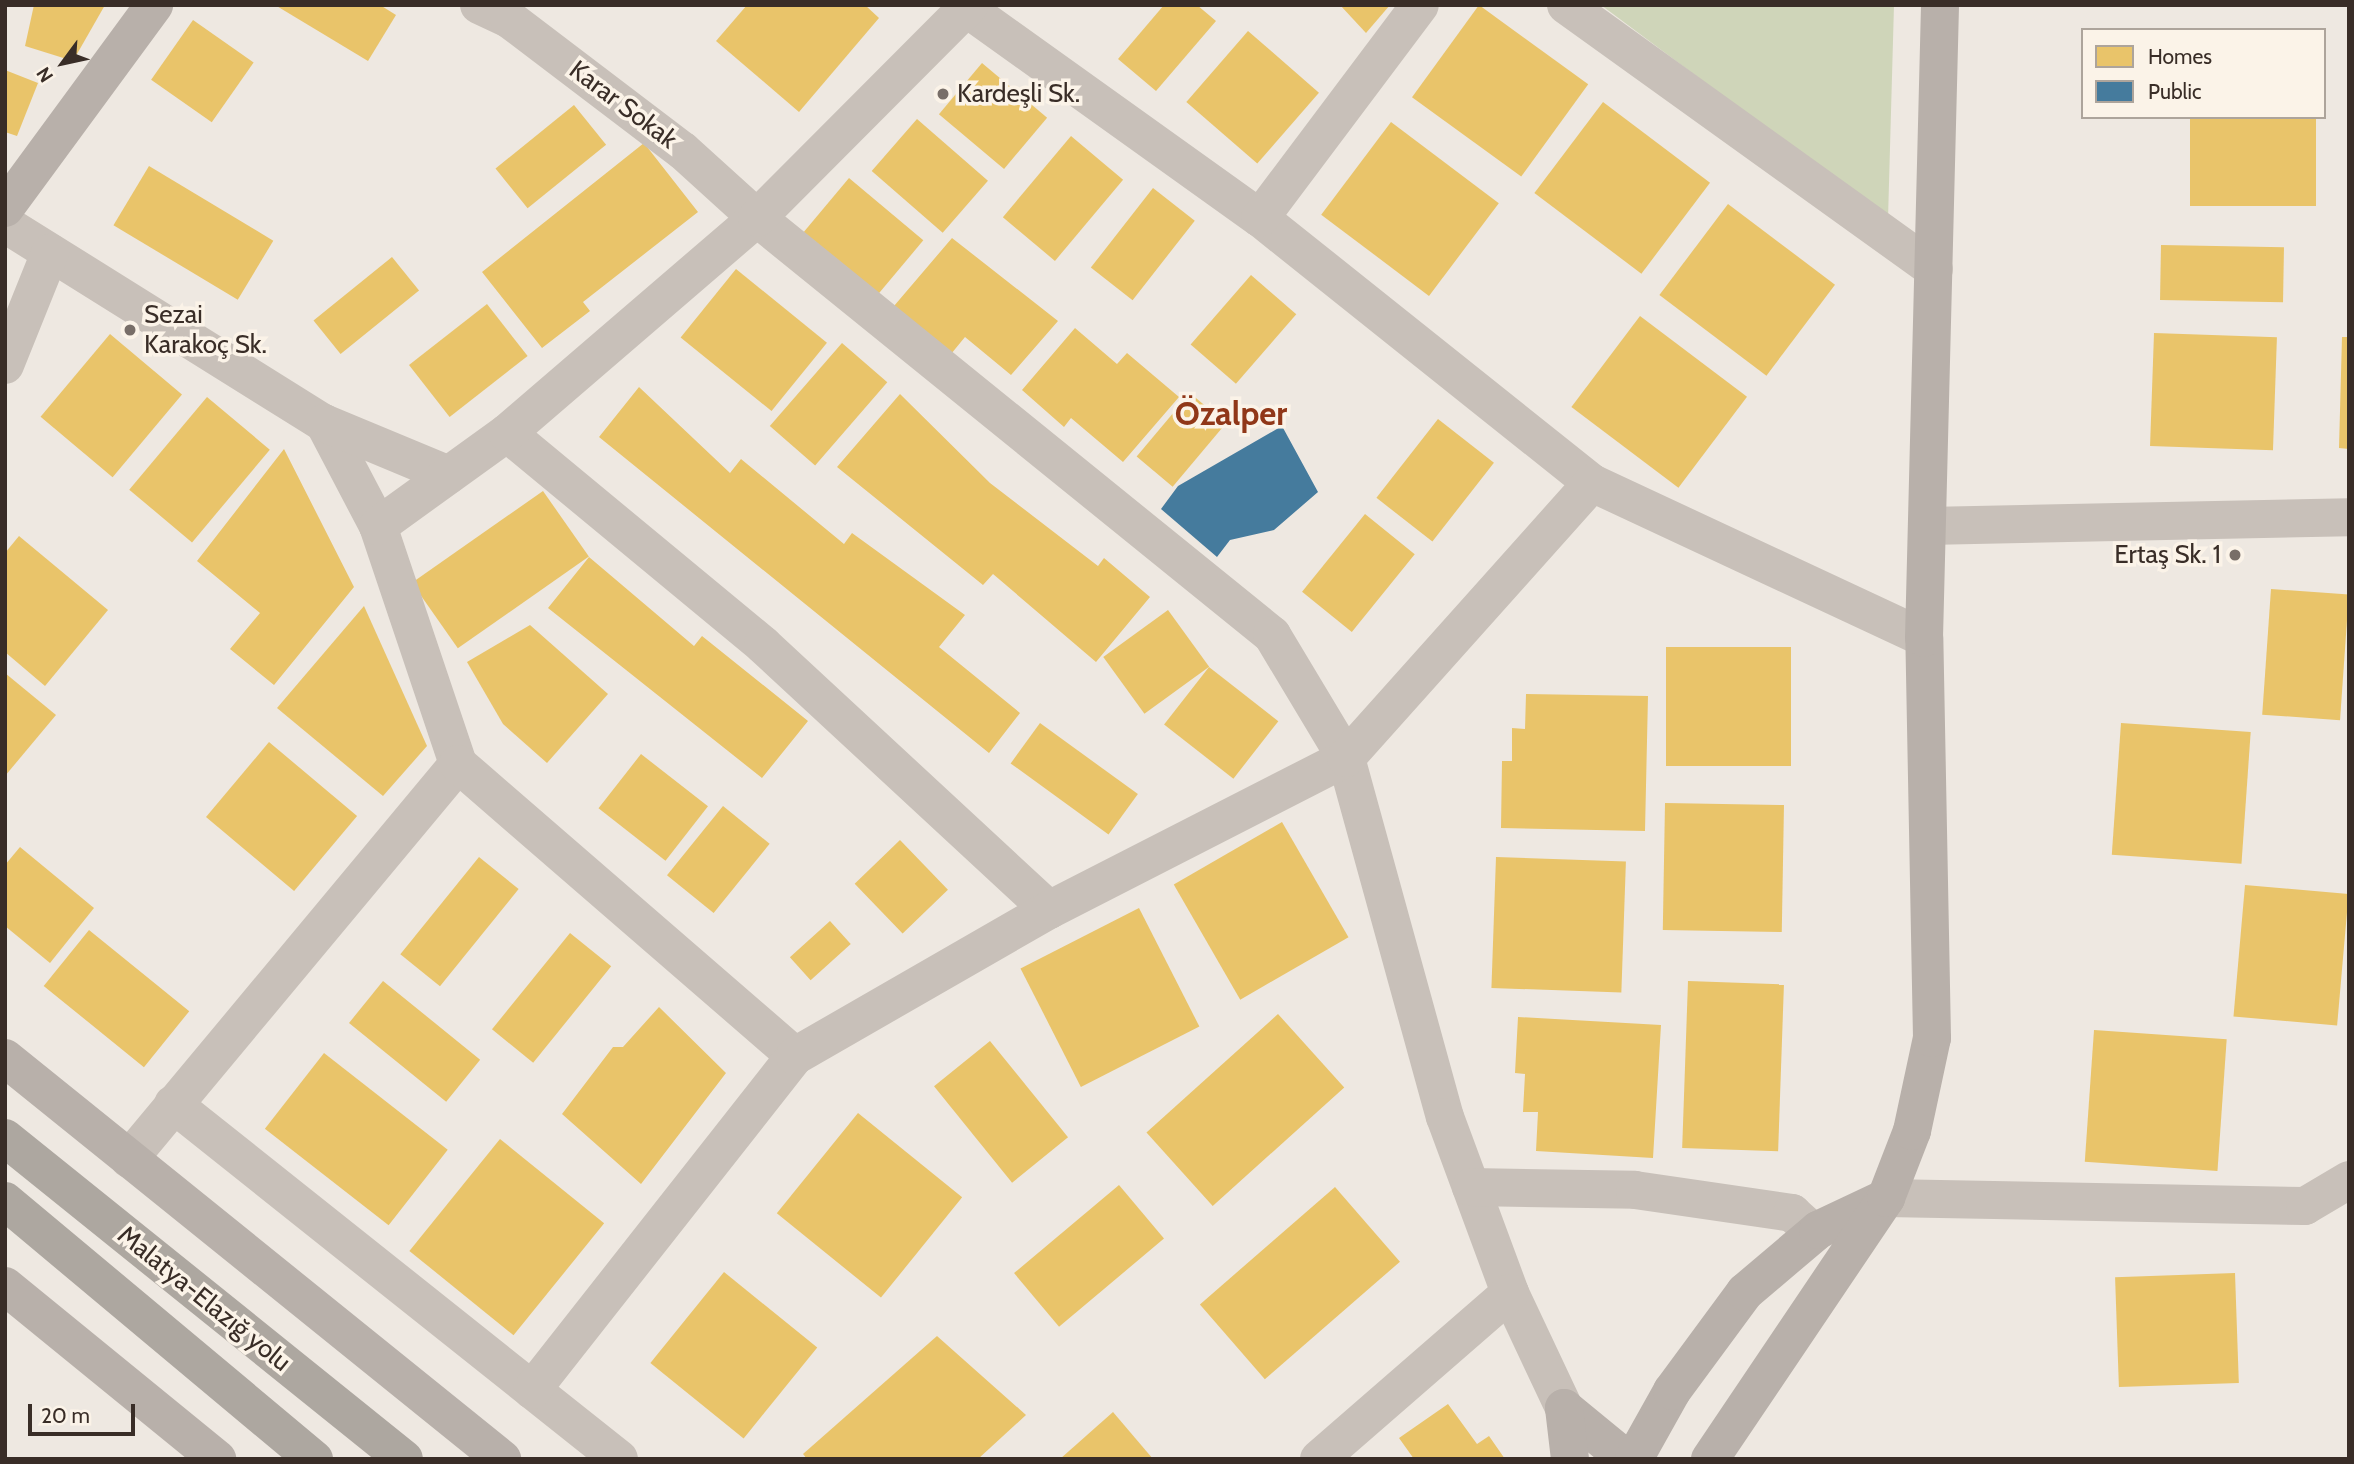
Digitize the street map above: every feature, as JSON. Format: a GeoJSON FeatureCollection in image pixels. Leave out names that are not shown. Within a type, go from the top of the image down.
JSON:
{"type":"FeatureCollection","features":[{"type":"Feature","properties":{"kind":"highway","name":"Malatya-Elazığ yolu"},"geometry":{"type":"LineString","coordinates":[[5,1138],[404,1459]]}},
{"type":"Feature","properties":{"kind":"highway","name":"Malatya-Elazığ yolu"},"geometry":{"type":"LineString","coordinates":[[5,1201],[314,1459]]}},
{"type":"Feature","properties":{"kind":"street"},"geometry":{"type":"LineString","coordinates":[[5,208],[154,5]]}},
{"type":"Feature","properties":{"kind":"street"},"geometry":{"type":"LineString","coordinates":[[1260,218],[1420,5]]}},
{"type":"Feature","properties":{"kind":"street"},"geometry":{"type":"LineString","coordinates":[[1566,5],[1934,269]]}},
{"type":"Feature","properties":{"kind":"street"},"geometry":{"type":"LineString","coordinates":[[1710,1459],[1886,1198],[1912,1131],[1932,1038],[1924,638],[1940,5]]}},
{"type":"Feature","properties":{"kind":"street"},"geometry":{"type":"LineString","coordinates":[[378,526],[507,433],[757,218],[966,6],[1260,218],[1592,483],[1924,638]]}},
{"type":"Feature","properties":{"kind":"street","name":"Karar Sokak"},"geometry":{"type":"LineString","coordinates":[[503,10],[683,151],[757,218],[1272,635],[1346,758],[1471,1187],[1510,1293],[1564,1408]]}},
{"type":"Feature","properties":{"kind":"street"},"geometry":{"type":"LineString","coordinates":[[5,224],[324,423],[449,475]]}},
{"type":"Feature","properties":{"kind":"street"},"geometry":{"type":"LineString","coordinates":[[5,365],[50,253]]}},
{"type":"Feature","properties":{"kind":"street"},"geometry":{"type":"LineString","coordinates":[[324,423],[378,526],[458,764],[795,1056]]}},
{"type":"Feature","properties":{"kind":"street"},"geometry":{"type":"LineString","coordinates":[[507,433],[763,645],[1049,910]]}},
{"type":"Feature","properties":{"kind":"street"},"geometry":{"type":"LineString","coordinates":[[532,1390],[795,1056],[1049,910],[1346,758],[1592,483]]}},
{"type":"Feature","properties":{"kind":"street"},"geometry":{"type":"LineString","coordinates":[[1927,526],[2349,517]]}},
{"type":"Feature","properties":{"kind":"street"},"geometry":{"type":"LineString","coordinates":[[129,1159],[458,764]]}},
{"type":"Feature","properties":{"kind":"street"},"geometry":{"type":"LineString","coordinates":[[5,1058],[502,1459]]}},
{"type":"Feature","properties":{"kind":"street"},"geometry":{"type":"LineString","coordinates":[[173,1104],[619,1459]]}},
{"type":"Feature","properties":{"kind":"street"},"geometry":{"type":"LineString","coordinates":[[1634,1459],[1672,1391],[1745,1292],[1814,1233],[1886,1198],[2305,1206],[2349,1180]]}},
{"type":"Feature","properties":{"kind":"street"},"geometry":{"type":"LineString","coordinates":[[1471,1187],[1634,1190],[1792,1213],[1814,1233]]}},
{"type":"Feature","properties":{"kind":"street"},"geometry":{"type":"LineString","coordinates":[[1319,1459],[1510,1293]]}},
{"type":"Feature","properties":{"kind":"street"},"geometry":{"type":"LineString","coordinates":[[10,1299],[217,1459]]}},
{"type":"Feature","properties":{"kind":"street"},"geometry":{"type":"LineString","coordinates":[[1564,1408],[1570,1459]]}},
{"type":"Feature","properties":{"kind":"street"},"geometry":{"type":"LineString","coordinates":[[1564,1408],[1626,1459]]}},
{"type":"Feature","properties":{"kind":"street"},"geometry":{"type":"LineString","coordinates":[[1736,1459],[1738,1419]]}},
{"type":"Feature","properties":{"kind":"green space"},"geometry":{"type":"Polygon","coordinates":[[[1601,5],[1894,5],[1888,219],[1601,5]]]}},
{"type":"Feature","properties":{"kind":"building: Homes"},"geometry":{"type":"Polygon","coordinates":[[[34,5],[105,5],[73,61],[25,46],[34,5]]]}},
{"type":"Feature","properties":{"kind":"building: Homes"},"geometry":{"type":"Polygon","coordinates":[[[275,5],[380,5],[396,15],[368,61],[275,5]]]}},
{"type":"Feature","properties":{"kind":"building: Homes"},"geometry":{"type":"Polygon","coordinates":[[[747,5],[865,5],[879,18],[799,112],[716,41],[747,5]]]}},
{"type":"Feature","properties":{"kind":"building: Homes"},"geometry":{"type":"Polygon","coordinates":[[[1164,5],[1197,5],[1216,21],[1156,91],[1118,59],[1164,5]]]}},
{"type":"Feature","properties":{"kind":"building: Homes"},"geometry":{"type":"Polygon","coordinates":[[[1340,5],[1390,5],[1366,33],[1340,5]]]}},
{"type":"Feature","properties":{"kind":"building: Homes"},"geometry":{"type":"Polygon","coordinates":[[[1479,5],[1588,84],[1521,177],[1412,97],[1479,5]]]}},
{"type":"Feature","properties":{"kind":"building: Homes"},"geometry":{"type":"Polygon","coordinates":[[[193,20],[254,62],[212,122],[151,80],[193,20]]]}},
{"type":"Feature","properties":{"kind":"building: Homes"},"geometry":{"type":"Polygon","coordinates":[[[1248,31],[1319,93],[1257,164],[1186,102],[1248,31]]]}},
{"type":"Feature","properties":{"kind":"building: Homes"},"geometry":{"type":"Polygon","coordinates":[[[982,63],[1047,118],[1004,169],[939,114],[982,63]]]}},
{"type":"Feature","properties":{"kind":"building: Homes"},"geometry":{"type":"Polygon","coordinates":[[[5,70],[38,83],[17,136],[5,132],[5,70]]]}},
{"type":"Feature","properties":{"kind":"building: Homes"},"geometry":{"type":"Polygon","coordinates":[[[1603,102],[1710,183],[1641,274],[1534,193],[1603,102]]]}},
{"type":"Feature","properties":{"kind":"building: Homes"},"geometry":{"type":"Polygon","coordinates":[[[574,105],[606,145],[528,208],[496,169],[574,105]]]}},
{"type":"Feature","properties":{"kind":"building: Homes"},"geometry":{"type":"Polygon","coordinates":[[[917,119],[988,181],[943,233],[872,171],[917,119]]]}},
{"type":"Feature","properties":{"kind":"building: Homes"},"geometry":{"type":"Polygon","coordinates":[[[2190,119],[2316,119],[2316,206],[2190,206],[2190,119]]]}},
{"type":"Feature","properties":{"kind":"building: Homes"},"geometry":{"type":"Polygon","coordinates":[[[1391,122],[1499,203],[1429,296],[1321,215],[1391,122]]]}},
{"type":"Feature","properties":{"kind":"building: Homes"},"geometry":{"type":"Polygon","coordinates":[[[1071,136],[1123,180],[1055,261],[1003,217],[1071,136]]]}},
{"type":"Feature","properties":{"kind":"building: Homes"},"geometry":{"type":"Polygon","coordinates":[[[644,143],[698,212],[583,302],[590,311],[542,348],[482,272],[644,143]]]}},
{"type":"Feature","properties":{"kind":"building: Homes"},"geometry":{"type":"Polygon","coordinates":[[[149,166],[273,241],[238,300],[113,225],[149,166]]]}},
{"type":"Feature","properties":{"kind":"building: Homes"},"geometry":{"type":"Polygon","coordinates":[[[849,178],[923,240],[877,296],[803,233],[849,178]]]}},
{"type":"Feature","properties":{"kind":"building: Homes"},"geometry":{"type":"Polygon","coordinates":[[[1153,188],[1195,221],[1133,300],[1091,268],[1153,188]]]}},
{"type":"Feature","properties":{"kind":"building: Homes"},"geometry":{"type":"Polygon","coordinates":[[[1728,204],[1835,285],[1766,376],[1659,295],[1728,204]]]}},
{"type":"Feature","properties":{"kind":"building: Homes"},"geometry":{"type":"Polygon","coordinates":[[[952,238],[1058,321],[1011,375],[965,337],[951,354],[894,306],[952,238]]]}},
{"type":"Feature","properties":{"kind":"building: Homes"},"geometry":{"type":"Polygon","coordinates":[[[2161,245],[2284,247],[2283,302],[2160,300],[2161,245]]]}},
{"type":"Feature","properties":{"kind":"building: Homes"},"geometry":{"type":"Polygon","coordinates":[[[392,257],[419,290],[341,354],[314,321],[392,257]]]}},
{"type":"Feature","properties":{"kind":"building: Homes"},"geometry":{"type":"Polygon","coordinates":[[[736,269],[827,343],[772,411],[681,337],[736,269]]]}},
{"type":"Feature","properties":{"kind":"building: Homes"},"geometry":{"type":"Polygon","coordinates":[[[1251,275],[1296,314],[1236,384],[1191,344],[1251,275]]]}},
{"type":"Feature","properties":{"kind":"building: Homes"},"geometry":{"type":"Polygon","coordinates":[[[487,304],[528,356],[450,417],[409,365],[487,304]]]}},
{"type":"Feature","properties":{"kind":"building: Homes"},"geometry":{"type":"Polygon","coordinates":[[[1640,316],[1747,397],[1678,488],[1571,407],[1640,316]]]}},
{"type":"Feature","properties":{"kind":"building: Homes"},"geometry":{"type":"Polygon","coordinates":[[[1075,328],[1117,364],[1127,353],[1179,397],[1123,462],[1071,418],[1064,427],[1022,390],[1075,328]]]}},
{"type":"Feature","properties":{"kind":"building: Homes"},"geometry":{"type":"Polygon","coordinates":[[[2154,333],[2277,337],[2273,450],[2150,446],[2154,333]]]}},
{"type":"Feature","properties":{"kind":"building: Homes"},"geometry":{"type":"Polygon","coordinates":[[[110,334],[182,394],[113,477],[41,417],[110,334]]]}},
{"type":"Feature","properties":{"kind":"building: Homes"},"geometry":{"type":"Polygon","coordinates":[[[2342,337],[2349,337],[2349,449],[2339,448],[2342,337]]]}},
{"type":"Feature","properties":{"kind":"building: Homes"},"geometry":{"type":"Polygon","coordinates":[[[842,343],[887,382],[815,465],[770,426],[842,343]]]}},
{"type":"Feature","properties":{"kind":"building: Homes"},"geometry":{"type":"Polygon","coordinates":[[[639,387],[730,473],[741,459],[844,544],[852,533],[965,615],[939,647],[1020,713],[989,753],[599,437],[639,387]]]}},
{"type":"Feature","properties":{"kind":"building: Homes"},"geometry":{"type":"Polygon","coordinates":[[[1190,393],[1226,423],[1173,487],[1137,457],[1190,393]]]}},
{"type":"Feature","properties":{"kind":"building: Homes"},"geometry":{"type":"Polygon","coordinates":[[[900,394],[990,483],[1098,566],[1104,558],[1150,597],[1096,662],[993,574],[983,585],[837,467],[900,394]]]}},
{"type":"Feature","properties":{"kind":"building: Homes"},"geometry":{"type":"Polygon","coordinates":[[[207,397],[270,450],[192,542],[129,490],[207,397]]]}},
{"type":"Feature","properties":{"kind":"building: Homes"},"geometry":{"type":"Polygon","coordinates":[[[1438,419],[1494,463],[1432,542],[1376,498],[1438,419]]]}},
{"type":"Feature","properties":{"kind":"building: Homes"},"geometry":{"type":"Polygon","coordinates":[[[284,449],[354,587],[274,685],[230,649],[260,613],[197,561],[284,449]]]}},
{"type":"Feature","properties":{"kind":"building: Homes"},"geometry":{"type":"Polygon","coordinates":[[[543,491],[589,557],[458,648],[412,583],[543,491]]]}},
{"type":"Feature","properties":{"kind":"building: Homes"},"geometry":{"type":"Polygon","coordinates":[[[1365,514],[1415,554],[1352,632],[1302,592],[1365,514]]]}},
{"type":"Feature","properties":{"kind":"building: Homes"},"geometry":{"type":"Polygon","coordinates":[[[19,536],[108,610],[45,686],[5,652],[5,553],[19,536]]]}},
{"type":"Feature","properties":{"kind":"building: Homes"},"geometry":{"type":"Polygon","coordinates":[[[589,557],[694,646],[702,636],[808,721],[762,778],[548,608],[589,557]]]}},
{"type":"Feature","properties":{"kind":"building: Homes"},"geometry":{"type":"Polygon","coordinates":[[[2271,589],[2349,594],[2340,720],[2262,715],[2271,589]]]}},
{"type":"Feature","properties":{"kind":"building: Homes"},"geometry":{"type":"Polygon","coordinates":[[[364,606],[427,746],[383,796],[277,708],[364,606]]]}},
{"type":"Feature","properties":{"kind":"building: Homes"},"geometry":{"type":"Polygon","coordinates":[[[1168,610],[1209,667],[1144,714],[1103,657],[1168,610]]]}},
{"type":"Feature","properties":{"kind":"building: Homes"},"geometry":{"type":"Polygon","coordinates":[[[530,625],[608,694],[547,763],[503,724],[467,662],[530,625]]]}},
{"type":"Feature","properties":{"kind":"building: Homes"},"geometry":{"type":"Polygon","coordinates":[[[1666,647],[1791,647],[1791,766],[1666,766],[1666,647]]]}},
{"type":"Feature","properties":{"kind":"building: Homes"},"geometry":{"type":"Polygon","coordinates":[[[1209,667],[1278,721],[1233,779],[1164,725],[1209,667]]]}},
{"type":"Feature","properties":{"kind":"building: Homes"},"geometry":{"type":"Polygon","coordinates":[[[5,673],[56,715],[5,776],[5,673]]]}},
{"type":"Feature","properties":{"kind":"building: Homes"},"geometry":{"type":"Polygon","coordinates":[[[1526,694],[1648,696],[1645,831],[1501,828],[1502,761],[1512,761],[1512,728],[1525,729],[1526,694]]]}},
{"type":"Feature","properties":{"kind":"building: Homes"},"geometry":{"type":"Polygon","coordinates":[[[1040,723],[1138,794],[1109,835],[1011,763],[1040,723]]]}},
{"type":"Feature","properties":{"kind":"building: Homes"},"geometry":{"type":"Polygon","coordinates":[[[2121,723],[2251,732],[2241,864],[2112,855],[2121,723]]]}},
{"type":"Feature","properties":{"kind":"building: Homes"},"geometry":{"type":"Polygon","coordinates":[[[269,742],[357,816],[294,891],[206,817],[269,742]]]}},
{"type":"Feature","properties":{"kind":"building: Homes"},"geometry":{"type":"Polygon","coordinates":[[[641,754],[708,806],[666,861],[599,808],[641,754]]]}},
{"type":"Feature","properties":{"kind":"building: Homes"},"geometry":{"type":"Polygon","coordinates":[[[1665,803],[1784,805],[1782,932],[1663,930],[1665,803]]]}},
{"type":"Feature","properties":{"kind":"building: Homes"},"geometry":{"type":"Polygon","coordinates":[[[723,806],[770,844],[714,913],[667,875],[723,806]]]}},
{"type":"Feature","properties":{"kind":"building: Homes"},"geometry":{"type":"Polygon","coordinates":[[[1282,822],[1348,937],[1240,1000],[1174,885],[1282,822]]]}},
{"type":"Feature","properties":{"kind":"building: Homes"},"geometry":{"type":"Polygon","coordinates":[[[900,840],[948,890],[903,933],[855,884],[900,840]]]}},
{"type":"Feature","properties":{"kind":"building: Homes"},"geometry":{"type":"Polygon","coordinates":[[[20,847],[94,908],[50,963],[5,926],[5,865],[20,847]]]}},
{"type":"Feature","properties":{"kind":"building: Homes"},"geometry":{"type":"Polygon","coordinates":[[[479,857],[519,889],[440,986],[400,954],[479,857]]]}},
{"type":"Feature","properties":{"kind":"building: Homes"},"geometry":{"type":"Polygon","coordinates":[[[1496,857],[1626,862],[1621,992],[1491,988],[1496,857]]]}},
{"type":"Feature","properties":{"kind":"building: Homes"},"geometry":{"type":"Polygon","coordinates":[[[2245,885],[2349,894],[2337,1026],[2233,1016],[2245,885]]]}},
{"type":"Feature","properties":{"kind":"building: Homes"},"geometry":{"type":"Polygon","coordinates":[[[1139,908],[1199,1027],[1081,1087],[1020,968],[1139,908]]]}},
{"type":"Feature","properties":{"kind":"building: Homes"},"geometry":{"type":"Polygon","coordinates":[[[830,921],[851,944],[811,980],[790,957],[830,921]]]}},
{"type":"Feature","properties":{"kind":"building: Homes"},"geometry":{"type":"Polygon","coordinates":[[[89,930],[189,1011],[144,1067],[44,986],[89,930]]]}},
{"type":"Feature","properties":{"kind":"building: Homes"},"geometry":{"type":"Polygon","coordinates":[[[570,933],[611,966],[533,1063],[492,1029],[570,933]]]}},
{"type":"Feature","properties":{"kind":"building: Homes"},"geometry":{"type":"Polygon","coordinates":[[[383,981],[480,1060],[446,1102],[349,1023],[383,981]]]}},
{"type":"Feature","properties":{"kind":"building: Homes"},"geometry":{"type":"Polygon","coordinates":[[[1688,981],[1784,984],[1778,1151],[1682,1148],[1688,981]]]}},
{"type":"Feature","properties":{"kind":"building: Homes"},"geometry":{"type":"Polygon","coordinates":[[[659,1007],[726,1073],[641,1184],[562,1114],[613,1047],[623,1047],[659,1007]]]}},
{"type":"Feature","properties":{"kind":"building: Homes"},"geometry":{"type":"Polygon","coordinates":[[[1278,1014],[1344,1088],[1213,1206],[1146,1132],[1278,1014]]]}},
{"type":"Feature","properties":{"kind":"building: Homes"},"geometry":{"type":"Polygon","coordinates":[[[1518,1017],[1661,1025],[1653,1158],[1536,1151],[1538,1112],[1523,1112],[1525,1074],[1515,1073],[1518,1017]]]}},
{"type":"Feature","properties":{"kind":"building: Homes"},"geometry":{"type":"Polygon","coordinates":[[[2094,1030],[2227,1039],[2217,1171],[2085,1162],[2094,1030]]]}},
{"type":"Feature","properties":{"kind":"building: Homes"},"geometry":{"type":"Polygon","coordinates":[[[990,1041],[1068,1137],[1012,1183],[934,1086],[990,1041]]]}},
{"type":"Feature","properties":{"kind":"building: Homes"},"geometry":{"type":"Polygon","coordinates":[[[324,1053],[448,1150],[389,1225],[265,1129],[324,1053]]]}},
{"type":"Feature","properties":{"kind":"building: Homes"},"geometry":{"type":"Polygon","coordinates":[[[858,1113],[962,1197],[881,1298],[777,1213],[858,1113]]]}},
{"type":"Feature","properties":{"kind":"building: Homes"},"geometry":{"type":"Polygon","coordinates":[[[500,1139],[604,1223],[514,1335],[409,1251],[500,1139]]]}},
{"type":"Feature","properties":{"kind":"building: Homes"},"geometry":{"type":"Polygon","coordinates":[[[1119,1185],[1164,1239],[1059,1327],[1014,1273],[1119,1185]]]}},
{"type":"Feature","properties":{"kind":"building: Homes"},"geometry":{"type":"Polygon","coordinates":[[[1335,1187],[1400,1262],[1265,1379],[1200,1304],[1335,1187]]]}},
{"type":"Feature","properties":{"kind":"building: Homes"},"geometry":{"type":"Polygon","coordinates":[[[724,1272],[817,1348],[744,1438],[650,1363],[724,1272]]]}},
{"type":"Feature","properties":{"kind":"building: Homes"},"geometry":{"type":"Polygon","coordinates":[[[2235,1273],[2239,1383],[2119,1387],[2115,1277],[2235,1273]]]}},
{"type":"Feature","properties":{"kind":"building: Homes"},"geometry":{"type":"Polygon","coordinates":[[[937,1336],[1026,1415],[978,1459],[807,1459],[803,1454],[937,1336]]]}},
{"type":"Feature","properties":{"kind":"building: Homes"},"geometry":{"type":"Polygon","coordinates":[[[1448,1404],[1477,1444],[1489,1436],[1505,1459],[1414,1459],[1399,1438],[1448,1404]]]}},
{"type":"Feature","properties":{"kind":"building: Homes"},"geometry":{"type":"Polygon","coordinates":[[[1113,1412],[1153,1459],[1060,1459],[1113,1412]]]}},
{"type":"Feature","properties":{"kind":"building: Public"},"geometry":{"type":"Polygon","coordinates":[[[1282,426],[1318,492],[1274,530],[1230,540],[1217,557],[1161,509],[1178,486],[1282,426]]]}},
{"type":"Feature","properties":{"kind":"place","name":"Kardeşli Sk."},"geometry":{"type":"Point","coordinates":[943,94]}},
{"type":"Feature","properties":{"kind":"place","name":"Sezai Karakoç Sk."},"geometry":{"type":"Point","coordinates":[130,330]}},
{"type":"Feature","properties":{"kind":"place","name":"Ertaş Sk. 1"},"geometry":{"type":"Point","coordinates":[2235,555]}},
{"type":"Feature","properties":{"kind":"district","name":"Özalper"},"geometry":{"type":"Point","coordinates":[1231,414]}}]}
